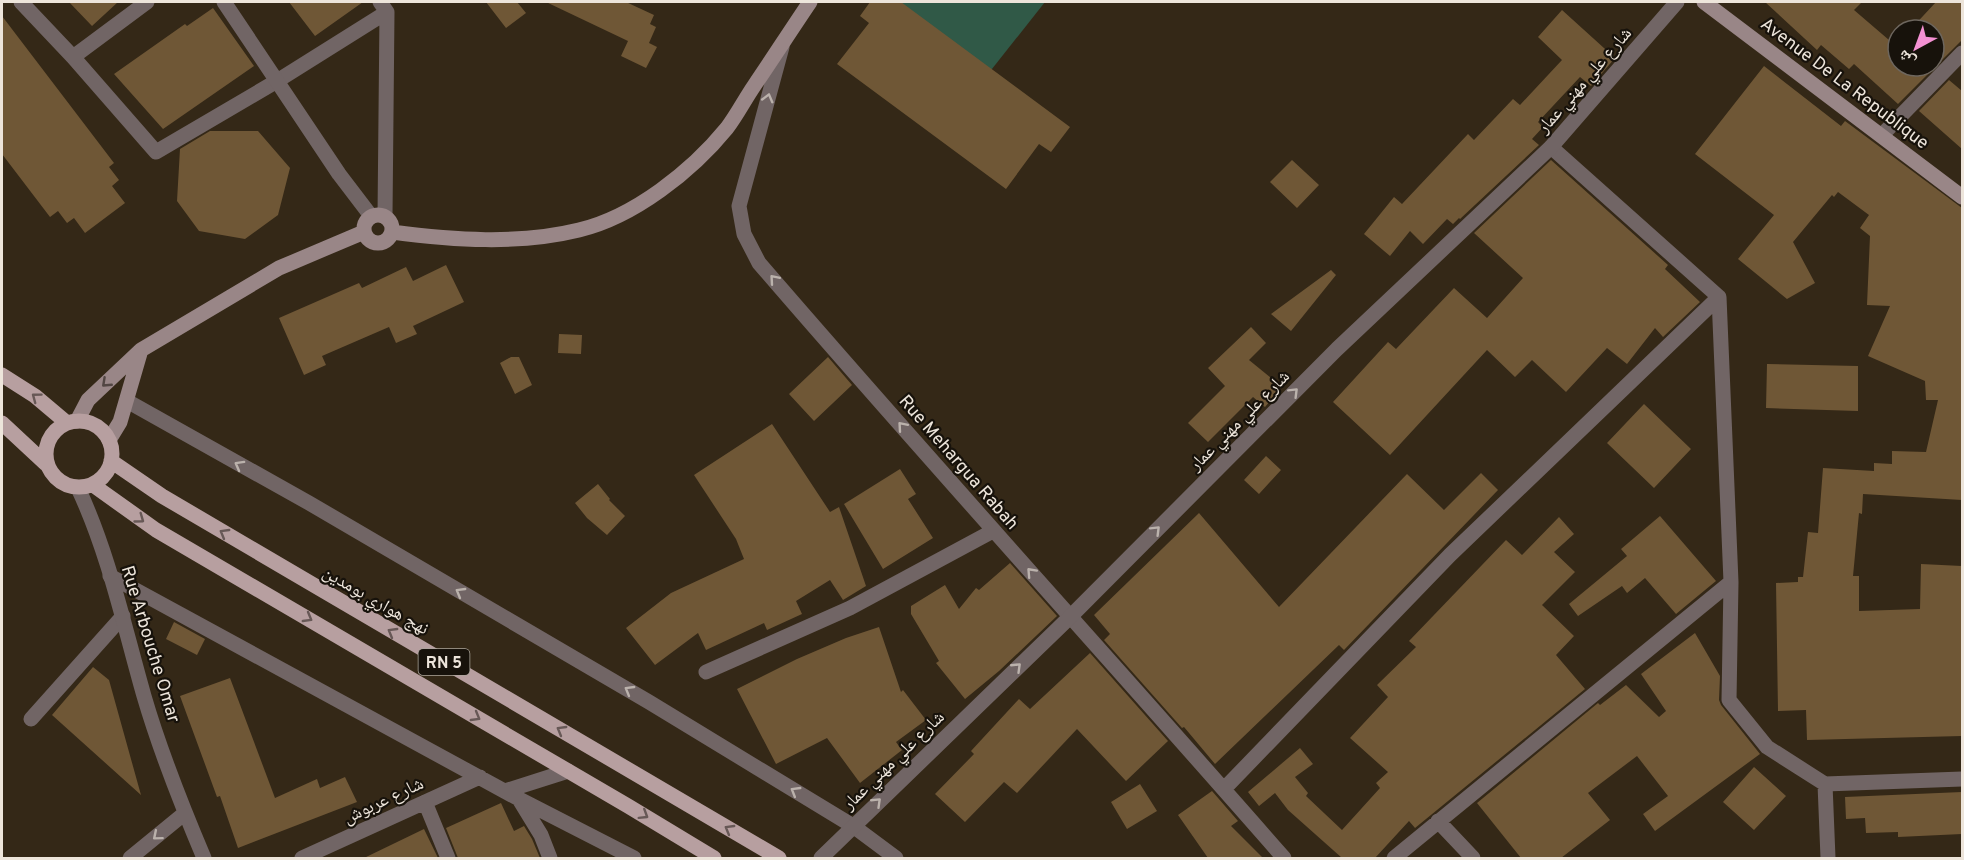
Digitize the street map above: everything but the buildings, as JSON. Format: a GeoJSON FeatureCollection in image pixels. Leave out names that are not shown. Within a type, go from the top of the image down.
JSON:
{"type":"FeatureCollection","features":[{"type":"Feature","properties":{"kind":"main road"},"geometry":{"type":"LineString","coordinates":[[392,232],[471,240],[552,235],[580,230],[610,219],[640,204],[672,182],[727,128],[810,2]]}},
{"type":"Feature","properties":{"kind":"main road","name":"Avenue De La Republique"},"geometry":{"type":"LineString","coordinates":[[1704,2],[1962,197]]}},
{"type":"Feature","properties":{"kind":"main road"},"geometry":{"type":"LineString","coordinates":[[378,216],[391,223],[392,232],[387,240],[379,243],[369,240],[364,232],[365,223],[378,216]]}},
{"type":"Feature","properties":{"kind":"main road"},"geometry":{"type":"LineString","coordinates":[[46,464],[47,444],[51,435],[72,422],[88,400],[141,350],[279,268],[364,232]]}},
{"type":"Feature","properties":{"kind":"main road"},"geometry":{"type":"LineString","coordinates":[[109,440],[120,422],[141,350]]}},
{"type":"Feature","properties":{"kind":"main road"},"geometry":{"type":"LineString","coordinates":[[2,375],[72,422],[96,425],[109,440],[112,450],[108,471],[101,479],[86,486],[62,483],[55,478],[46,464],[2,423]]}},
{"type":"Feature","properties":{"kind":"main road","name":"نهج هواري بومدين"},"geometry":{"type":"LineString","coordinates":[[111,461],[162,496],[779,858]]}},
{"type":"Feature","properties":{"kind":"main road","name":"RN 5"},"geometry":{"type":"LineString","coordinates":[[86,486],[156,530],[714,858]]}},
{"type":"Feature","properties":{"kind":"street"},"geometry":{"type":"LineString","coordinates":[[21,2],[73,57],[156,152],[277,81],[384,7]]}},
{"type":"Feature","properties":{"kind":"street"},"geometry":{"type":"LineString","coordinates":[[73,57],[147,2]]}},
{"type":"Feature","properties":{"kind":"street"},"geometry":{"type":"LineString","coordinates":[[224,2],[339,174],[378,216]]}},
{"type":"Feature","properties":{"kind":"street","name":"شارع علي مهني عمار"},"geometry":{"type":"LineString","coordinates":[[821,858],[1071,615],[1337,349],[1551,147],[1677,2]]}},
{"type":"Feature","properties":{"kind":"street"},"geometry":{"type":"LineString","coordinates":[[378,216],[384,7]]}},
{"type":"Feature","properties":{"kind":"street","name":"Rue Mehargua Rabah"},"geometry":{"type":"LineString","coordinates":[[783,43],[739,206],[744,234],[759,263],[993,531],[1071,615],[1284,858]]}},
{"type":"Feature","properties":{"kind":"street"},"geometry":{"type":"LineString","coordinates":[[1882,135],[1962,53]]}},
{"type":"Feature","properties":{"kind":"street"},"geometry":{"type":"LineString","coordinates":[[1551,147],[1719,297],[1731,582],[1729,699],[1767,747],[1824,784],[1962,779]]}},
{"type":"Feature","properties":{"kind":"street"},"geometry":{"type":"LineString","coordinates":[[1224,789],[1450,555],[1719,297]]}},
{"type":"Feature","properties":{"kind":"street"},"geometry":{"type":"LineString","coordinates":[[127,401],[309,503],[608,678],[853,826],[896,858]]}},
{"type":"Feature","properties":{"kind":"street","name":"Rue Arbouche Omar"},"geometry":{"type":"LineString","coordinates":[[86,486],[145,697],[185,813],[204,858]]}},
{"type":"Feature","properties":{"kind":"street"},"geometry":{"type":"LineString","coordinates":[[706,672],[850,608],[993,531]]}},
{"type":"Feature","properties":{"kind":"street"},"geometry":{"type":"LineString","coordinates":[[110,576],[519,799],[634,858]]}},
{"type":"Feature","properties":{"kind":"street"},"geometry":{"type":"LineString","coordinates":[[1394,858],[1731,582]]}},
{"type":"Feature","properties":{"kind":"street"},"geometry":{"type":"LineString","coordinates":[[31,719],[123,616]]}},
{"type":"Feature","properties":{"kind":"street"},"geometry":{"type":"LineString","coordinates":[[505,791],[568,771]]}},
{"type":"Feature","properties":{"kind":"street","name":"شارع عربوش"},"geometry":{"type":"LineString","coordinates":[[302,858],[480,777]]}},
{"type":"Feature","properties":{"kind":"street"},"geometry":{"type":"LineString","coordinates":[[1824,784],[1828,858]]}},
{"type":"Feature","properties":{"kind":"street"},"geometry":{"type":"LineString","coordinates":[[519,799],[541,835],[550,858]]}},
{"type":"Feature","properties":{"kind":"street"},"geometry":{"type":"LineString","coordinates":[[425,802],[447,858]]}},
{"type":"Feature","properties":{"kind":"street"},"geometry":{"type":"LineString","coordinates":[[130,858],[185,813]]}},
{"type":"Feature","properties":{"kind":"street"},"geometry":{"type":"LineString","coordinates":[[1438,821],[1473,858]]}},
{"type":"Feature","properties":{"kind":"green space"},"geometry":{"type":"Polygon","coordinates":[[[896,2],[1045,2],[988,74],[896,2]]]}}]}
